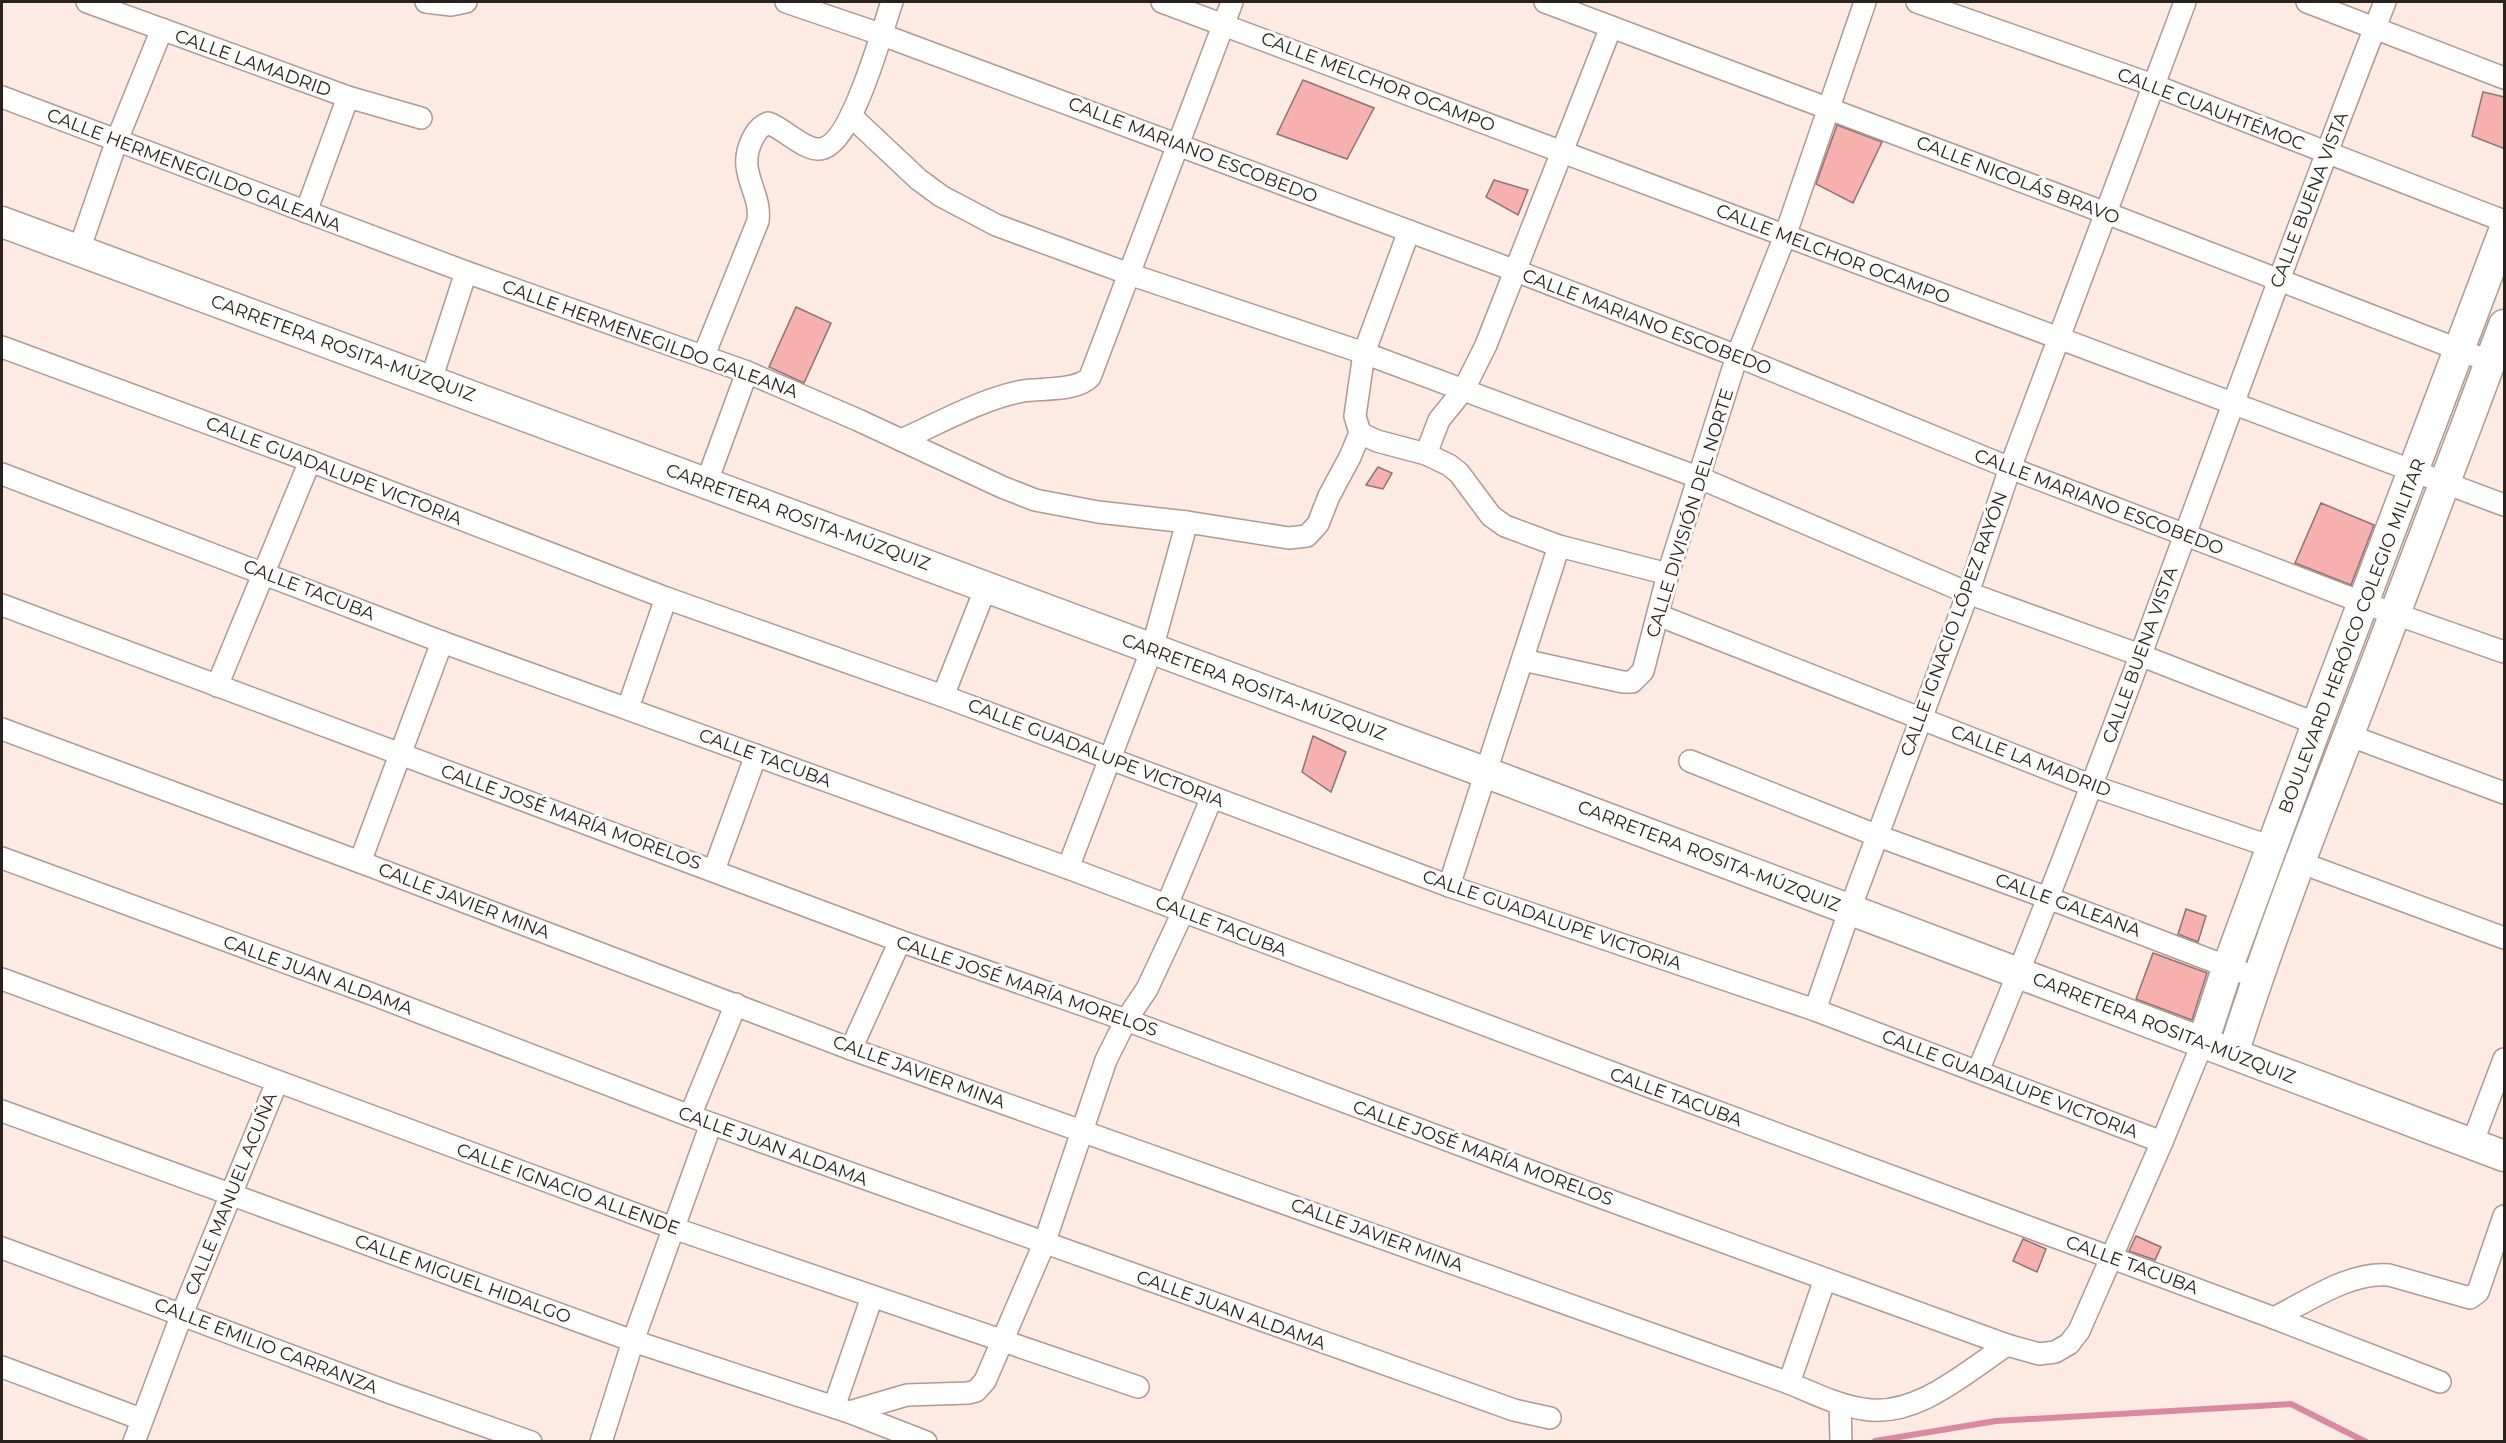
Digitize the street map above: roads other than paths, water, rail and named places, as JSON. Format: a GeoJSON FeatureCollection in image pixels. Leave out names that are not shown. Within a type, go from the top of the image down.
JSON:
{"type":"FeatureCollection","features":[{"type":"Feature","properties":{"kind":"main road","name":"CARRETERA ROSITA-MÚZQUIZ"},"geometry":{"type":"LineString","coordinates":[[2,222],[1487,773],[2505,1156]]}},
{"type":"Feature","properties":{"kind":"main road","name":"BOULEVARD HERÓICO COLEGIO MILITAR"},"geometry":{"type":"LineString","coordinates":[[2203,1042],[2228,966],[2317,724],[2505,231]]}},
{"type":"Feature","properties":{"kind":"main road","name":"BOULEVARD HERÓICO COLEGIO MILITAR"},"geometry":{"type":"LineString","coordinates":[[2233,1054],[2257,978],[2299,862],[2505,326]]}},
{"type":"Feature","properties":{"kind":"street","name":"CALLE LAMADRID"},"geometry":{"type":"LineString","coordinates":[[87,2],[348,97],[421,118]]}},
{"type":"Feature","properties":{"kind":"street"},"geometry":{"type":"LineString","coordinates":[[426,2],[458,3]]}},
{"type":"Feature","properties":{"kind":"street","name":"CALLE MARIANO ESCOBEDO"},"geometry":{"type":"LineString","coordinates":[[786,2],[880,34],[1179,144],[1516,271],[1737,356],[2010,468],[2364,603],[2505,652]]}},
{"type":"Feature","properties":{"kind":"street"},"geometry":{"type":"LineString","coordinates":[[704,356],[758,221],[759,211],[746,171],[746,158],[755,135],[760,127],[768,123],[818,150],[827,148],[835,142],[860,96],[892,2]]}},
{"type":"Feature","properties":{"kind":"street","name":"CALLE MELCHOR OCAMPO"},"geometry":{"type":"LineString","coordinates":[[1162,2],[2505,505]]}},
{"type":"Feature","properties":{"kind":"street"},"geometry":{"type":"LineString","coordinates":[[901,440],[1000,397],[1023,391],[1086,382],[1095,369],[1232,2]]}},
{"type":"Feature","properties":{"kind":"street","name":"CALLE NICOLÁS BRAVO"},"geometry":{"type":"LineString","coordinates":[[1545,2],[1580,8],[1611,27],[2106,213],[2491,362]]}},
{"type":"Feature","properties":{"kind":"street","name":"CALLE DIVISIÓN DEL NORTE"},"geometry":{"type":"LineString","coordinates":[[1523,660],[1632,682],[1643,671],[1668,574],[1737,356],[1785,237],[1865,2]]}},
{"type":"Feature","properties":{"kind":"street","name":"CALLE CUAUHTÉMOC"},"geometry":{"type":"LineString","coordinates":[[1917,2],[2153,85],[2505,221]]}},
{"type":"Feature","properties":{"kind":"street","name":"CALLE IGNACIO LÓPEZ RAYÓN"},"geometry":{"type":"LineString","coordinates":[[1815,1010],[1920,718],[1968,593],[2010,468],[2185,2]]}},
{"type":"Feature","properties":{"kind":"street"},"geometry":{"type":"LineString","coordinates":[[2307,2],[2505,78]]}},
{"type":"Feature","properties":{"kind":"street","name":"CALLE BUENA VISTA"},"geometry":{"type":"LineString","coordinates":[[1978,1071],[2092,786],[2232,403],[2385,2]]}},
{"type":"Feature","properties":{"kind":"street"},"geometry":{"type":"LineString","coordinates":[[1426,454],[1439,420],[1464,389],[1486,345],[1611,27]]}},
{"type":"Feature","properties":{"kind":"street"},"geometry":{"type":"LineString","coordinates":[[79,250],[117,140],[162,29]]}},
{"type":"Feature","properties":{"kind":"street"},"geometry":{"type":"LineString","coordinates":[[306,212],[348,97]]}},
{"type":"Feature","properties":{"kind":"street","name":"CALLE HERMENEGILDO GALEANA"},"geometry":{"type":"LineString","coordinates":[[2,98],[466,272],[747,372],[799,393],[1035,500],[1098,512],[1187,522],[1288,538],[1306,536],[1318,524],[1360,433]]}},
{"type":"Feature","properties":{"kind":"street"},"geometry":{"type":"LineString","coordinates":[[851,116],[918,179],[956,205],[996,225],[1129,274],[1364,353],[1700,478],[1968,593],[2140,655],[2317,724]]}},
{"type":"Feature","properties":{"kind":"street"},"geometry":{"type":"LineString","coordinates":[[1409,231],[1364,353],[1355,416],[1360,433],[1377,441],[1426,454],[1449,465],[1460,473],[1498,522],[1559,546],[1668,574]]}},
{"type":"Feature","properties":{"kind":"street"},"geometry":{"type":"LineString","coordinates":[[431,380],[466,272]]}},
{"type":"Feature","properties":{"kind":"street","name":"CALLE GUADALUPE VICTORIA"},"geometry":{"type":"LineString","coordinates":[[2,348],[310,461],[666,598],[943,696],[1449,886],[1815,1010],[2162,1142]]}},
{"type":"Feature","properties":{"kind":"street"},"geometry":{"type":"LineString","coordinates":[[706,484],[747,372]]}},
{"type":"Feature","properties":{"kind":"street"},"geometry":{"type":"LineString","coordinates":[[217,686],[310,461]]}},
{"type":"Feature","properties":{"kind":"street","name":"CALLE TACUBA"},"geometry":{"type":"LineString","coordinates":[[2,474],[442,642],[1068,868],[2440,1382]]}},
{"type":"Feature","properties":{"kind":"street"},"geometry":{"type":"LineString","coordinates":[[1068,868],[1152,649],[1187,522]]}},
{"type":"Feature","properties":{"kind":"street"},"geometry":{"type":"LineString","coordinates":[[1449,886],[1559,546]]}},
{"type":"Feature","properties":{"kind":"street"},"geometry":{"type":"LineString","coordinates":[[943,696],[986,587]]}},
{"type":"Feature","properties":{"kind":"street"},"geometry":{"type":"LineString","coordinates":[[628,708],[666,598]]}},
{"type":"Feature","properties":{"kind":"street","name":"CALLE JOSÉ MARÍA MORELOS"},"geometry":{"type":"LineString","coordinates":[[4,612],[217,686],[900,941],[1126,1020],[2007,1345],[2039,1354],[2055,1352],[2069,1344],[2079,1331],[2111,1257]]}},
{"type":"Feature","properties":{"kind":"street","name":"CALLE LA MADRID"},"geometry":{"type":"LineString","coordinates":[[1658,615],[2092,786],[2272,847]]}},
{"type":"Feature","properties":{"kind":"street"},"geometry":{"type":"LineString","coordinates":[[360,862],[442,642]]}},
{"type":"Feature","properties":{"kind":"street","name":"CALLE JAVIER MINA"},"geometry":{"type":"LineString","coordinates":[[2,729],[360,862],[851,1049],[1789,1383],[1840,1404],[1865,1410],[1887,1410],[1915,1403],[2007,1345]]}},
{"type":"Feature","properties":{"kind":"street"},"geometry":{"type":"LineString","coordinates":[[2348,735],[2505,793]]}},
{"type":"Feature","properties":{"kind":"street"},"geometry":{"type":"LineString","coordinates":[[714,870],[756,755]]}},
{"type":"Feature","properties":{"kind":"street"},"geometry":{"type":"LineString","coordinates":[[1690,761],[1878,836]]}},
{"type":"Feature","properties":{"kind":"street"},"geometry":{"type":"LineString","coordinates":[[872,1297],[842,1410],[908,1395],[968,1393],[976,1391],[985,1381],[1044,1244],[1106,1060],[1126,1020],[1147,989],[1212,797]]}},
{"type":"Feature","properties":{"kind":"street","name":"CALLE GALEANA"},"geometry":{"type":"LineString","coordinates":[[1878,836],[2257,978]]}},
{"type":"Feature","properties":{"kind":"street","name":"CALLE JUAN ALDAMA"},"geometry":{"type":"LineString","coordinates":[[2,858],[369,993],[711,1124],[1514,1410],[1550,1419]]}},
{"type":"Feature","properties":{"kind":"street"},"geometry":{"type":"LineString","coordinates":[[2299,862],[2505,938]]}},
{"type":"Feature","properties":{"kind":"street"},"geometry":{"type":"LineString","coordinates":[[851,1049],[900,941]]}},
{"type":"Feature","properties":{"kind":"street","name":"CALLE IGNACIO ALLENDE"},"geometry":{"type":"LineString","coordinates":[[2,979],[673,1228],[1138,1387]]}},
{"type":"Feature","properties":{"kind":"street"},"geometry":{"type":"LineString","coordinates":[[690,1116],[736,1004]]}},
{"type":"Feature","properties":{"kind":"street"},"geometry":{"type":"LineString","coordinates":[[2111,1257],[2203,1042]]}},
{"type":"Feature","properties":{"kind":"street"},"geometry":{"type":"LineString","coordinates":[[2472,1143],[2505,1059]]}},
{"type":"Feature","properties":{"kind":"street","name":"CALLE MANUEL ACUÑA"},"geometry":{"type":"LineString","coordinates":[[134,1442],[182,1314],[277,1082]]}},
{"type":"Feature","properties":{"kind":"street","name":"CALLE MIGUEL HIDALGO"},"geometry":{"type":"LineString","coordinates":[[2,1110],[633,1341],[842,1410],[926,1442]]}},
{"type":"Feature","properties":{"kind":"street"},"geometry":{"type":"LineString","coordinates":[[601,1442],[633,1341],[711,1124]]}},
{"type":"Feature","properties":{"kind":"street"},"geometry":{"type":"LineString","coordinates":[[2274,1318],[2354,1279],[2376,1274],[2389,1275],[2470,1298],[2478,1292],[2505,1216]]}},
{"type":"Feature","properties":{"kind":"street","name":"CALLE EMILIO CARRANZA"},"geometry":{"type":"LineString","coordinates":[[2,1248],[380,1389],[531,1442]]}},
{"type":"Feature","properties":{"kind":"street"},"geometry":{"type":"LineString","coordinates":[[1789,1383],[1825,1279]]}},
{"type":"Feature","properties":{"kind":"street"},"geometry":{"type":"LineString","coordinates":[[2,1367],[141,1419]]}},
{"type":"Feature","properties":{"kind":"street"},"geometry":{"type":"LineString","coordinates":[[1840,1404],[1841,1442]]}},
{"type":"Feature","properties":{"kind":"waterway"},"geometry":{"type":"LineString","coordinates":[[1875,1441],[1996,1421],[2291,1404],[2366,1442]]}}]}
